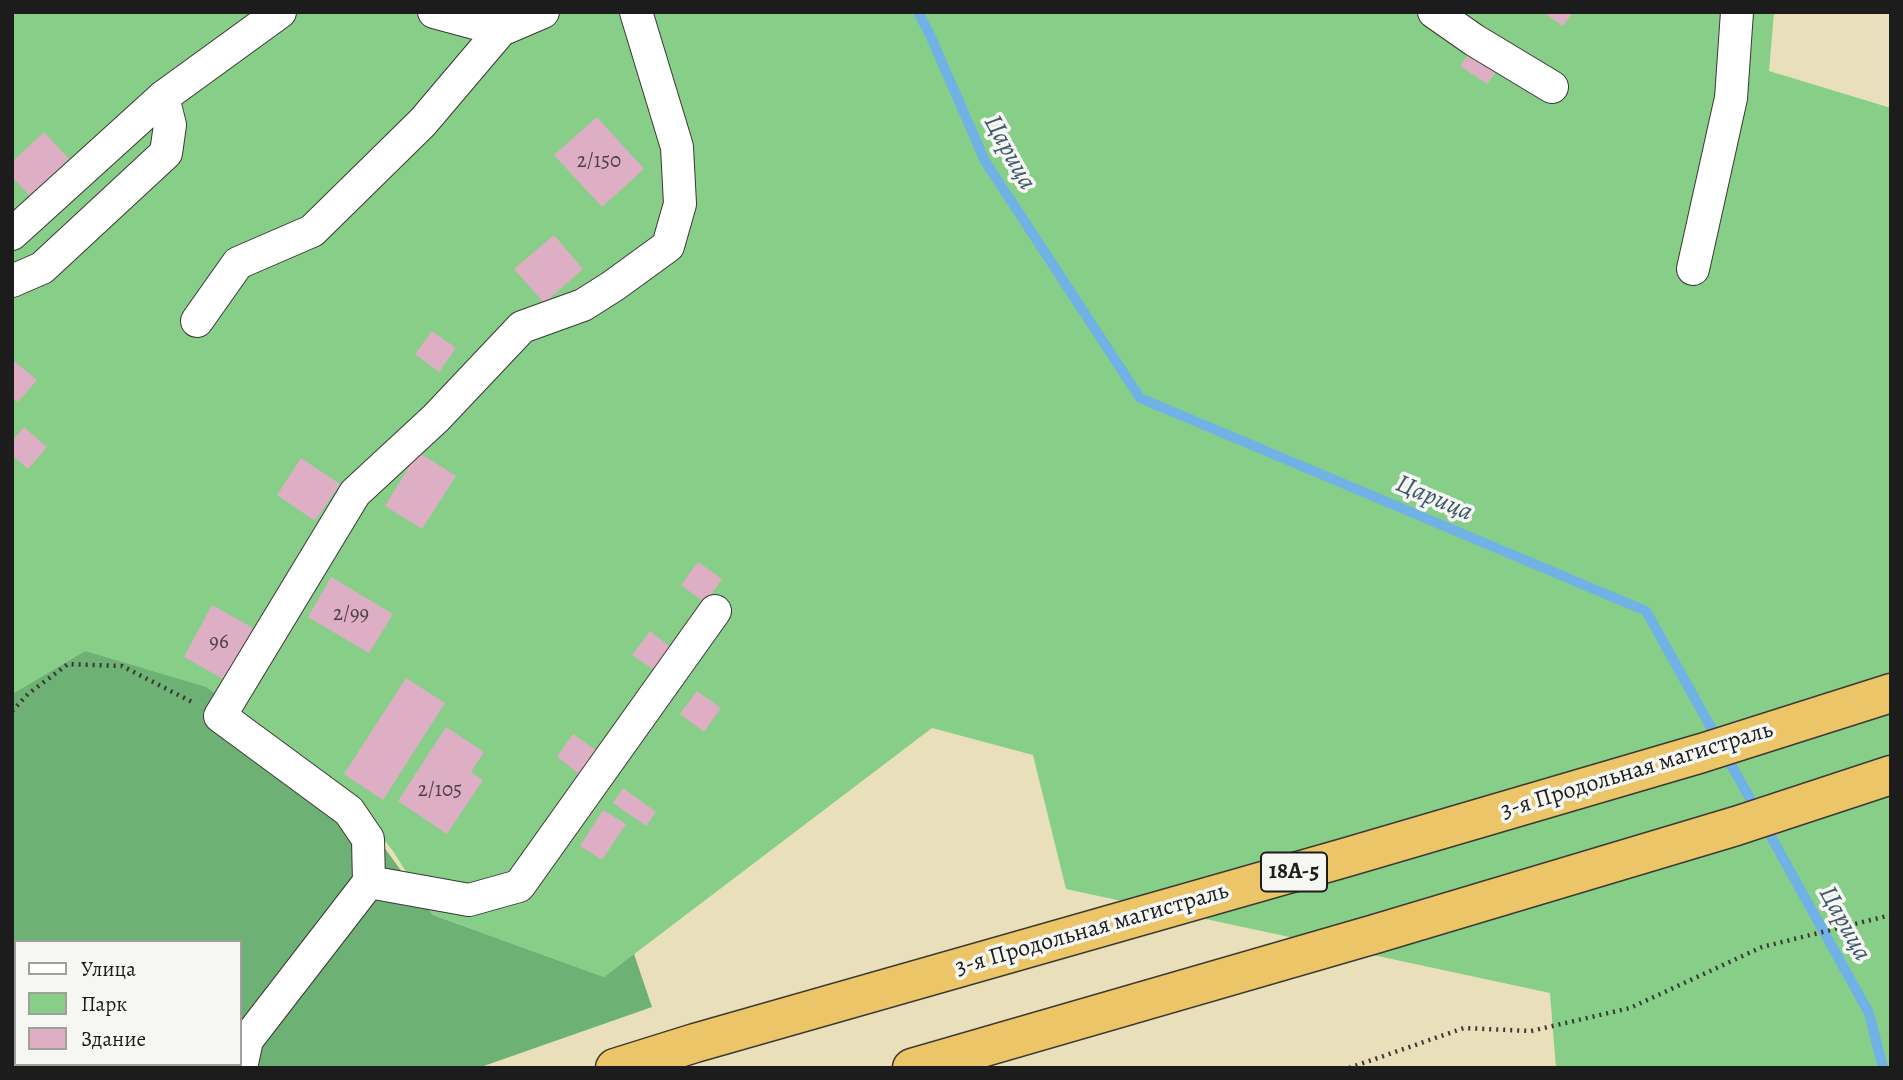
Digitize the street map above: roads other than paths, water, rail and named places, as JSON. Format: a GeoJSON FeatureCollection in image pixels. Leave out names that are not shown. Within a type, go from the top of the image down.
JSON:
{"type":"FeatureCollection","features":[{"type":"Feature","properties":{"kind":"highway","name":"3-я Продольная магистраль"},"geometry":{"type":"LineString","coordinates":[[615,1068],[1702,753],[1891,693]]}},
{"type":"Feature","properties":{"kind":"highway"},"geometry":{"type":"LineString","coordinates":[[912,1068],[1736,826],[1891,775]]}},
{"type":"Feature","properties":{"kind":"lane"},"geometry":{"type":"LineString","coordinates":[[12,234],[163,97],[281,12]]}},
{"type":"Feature","properties":{"kind":"lane"},"geometry":{"type":"LineString","coordinates":[[434,12],[501,30]]}},
{"type":"Feature","properties":{"kind":"lane"},"geometry":{"type":"LineString","coordinates":[[197,321],[238,263],[312,231],[423,122],[501,30],[543,12]]}},
{"type":"Feature","properties":{"kind":"lane"},"geometry":{"type":"LineString","coordinates":[[242,1063],[247,1040],[369,882],[368,839],[349,811],[220,716],[355,493],[436,418],[522,327],[583,305],[668,246],[680,204],[677,147],[636,12]]}},
{"type":"Feature","properties":{"kind":"lane"},"geometry":{"type":"LineString","coordinates":[[1434,12],[1474,40],[1552,87]]}},
{"type":"Feature","properties":{"kind":"lane"},"geometry":{"type":"LineString","coordinates":[[1693,269],[1731,98],[1737,12]]}},
{"type":"Feature","properties":{"kind":"lane"},"geometry":{"type":"LineString","coordinates":[[12,281],[42,268],[166,153],[170,125],[163,97]]}},
{"type":"Feature","properties":{"kind":"lane"},"geometry":{"type":"LineString","coordinates":[[369,882],[469,900],[519,886],[715,611]]}},
{"type":"Feature","properties":{"kind":"waterway","name":"Царица"},"geometry":{"type":"LineString","coordinates":[[918,12],[985,161],[1140,398],[1646,611],[1718,740]]}},
{"type":"Feature","properties":{"kind":"waterway","name":"Царица"},"geometry":{"type":"LineString","coordinates":[[1725,754],[1757,811]]}},
{"type":"Feature","properties":{"kind":"waterway","name":"Царица"},"geometry":{"type":"LineString","coordinates":[[1764,824],[1869,1013],[1883,1068]]}}]}
